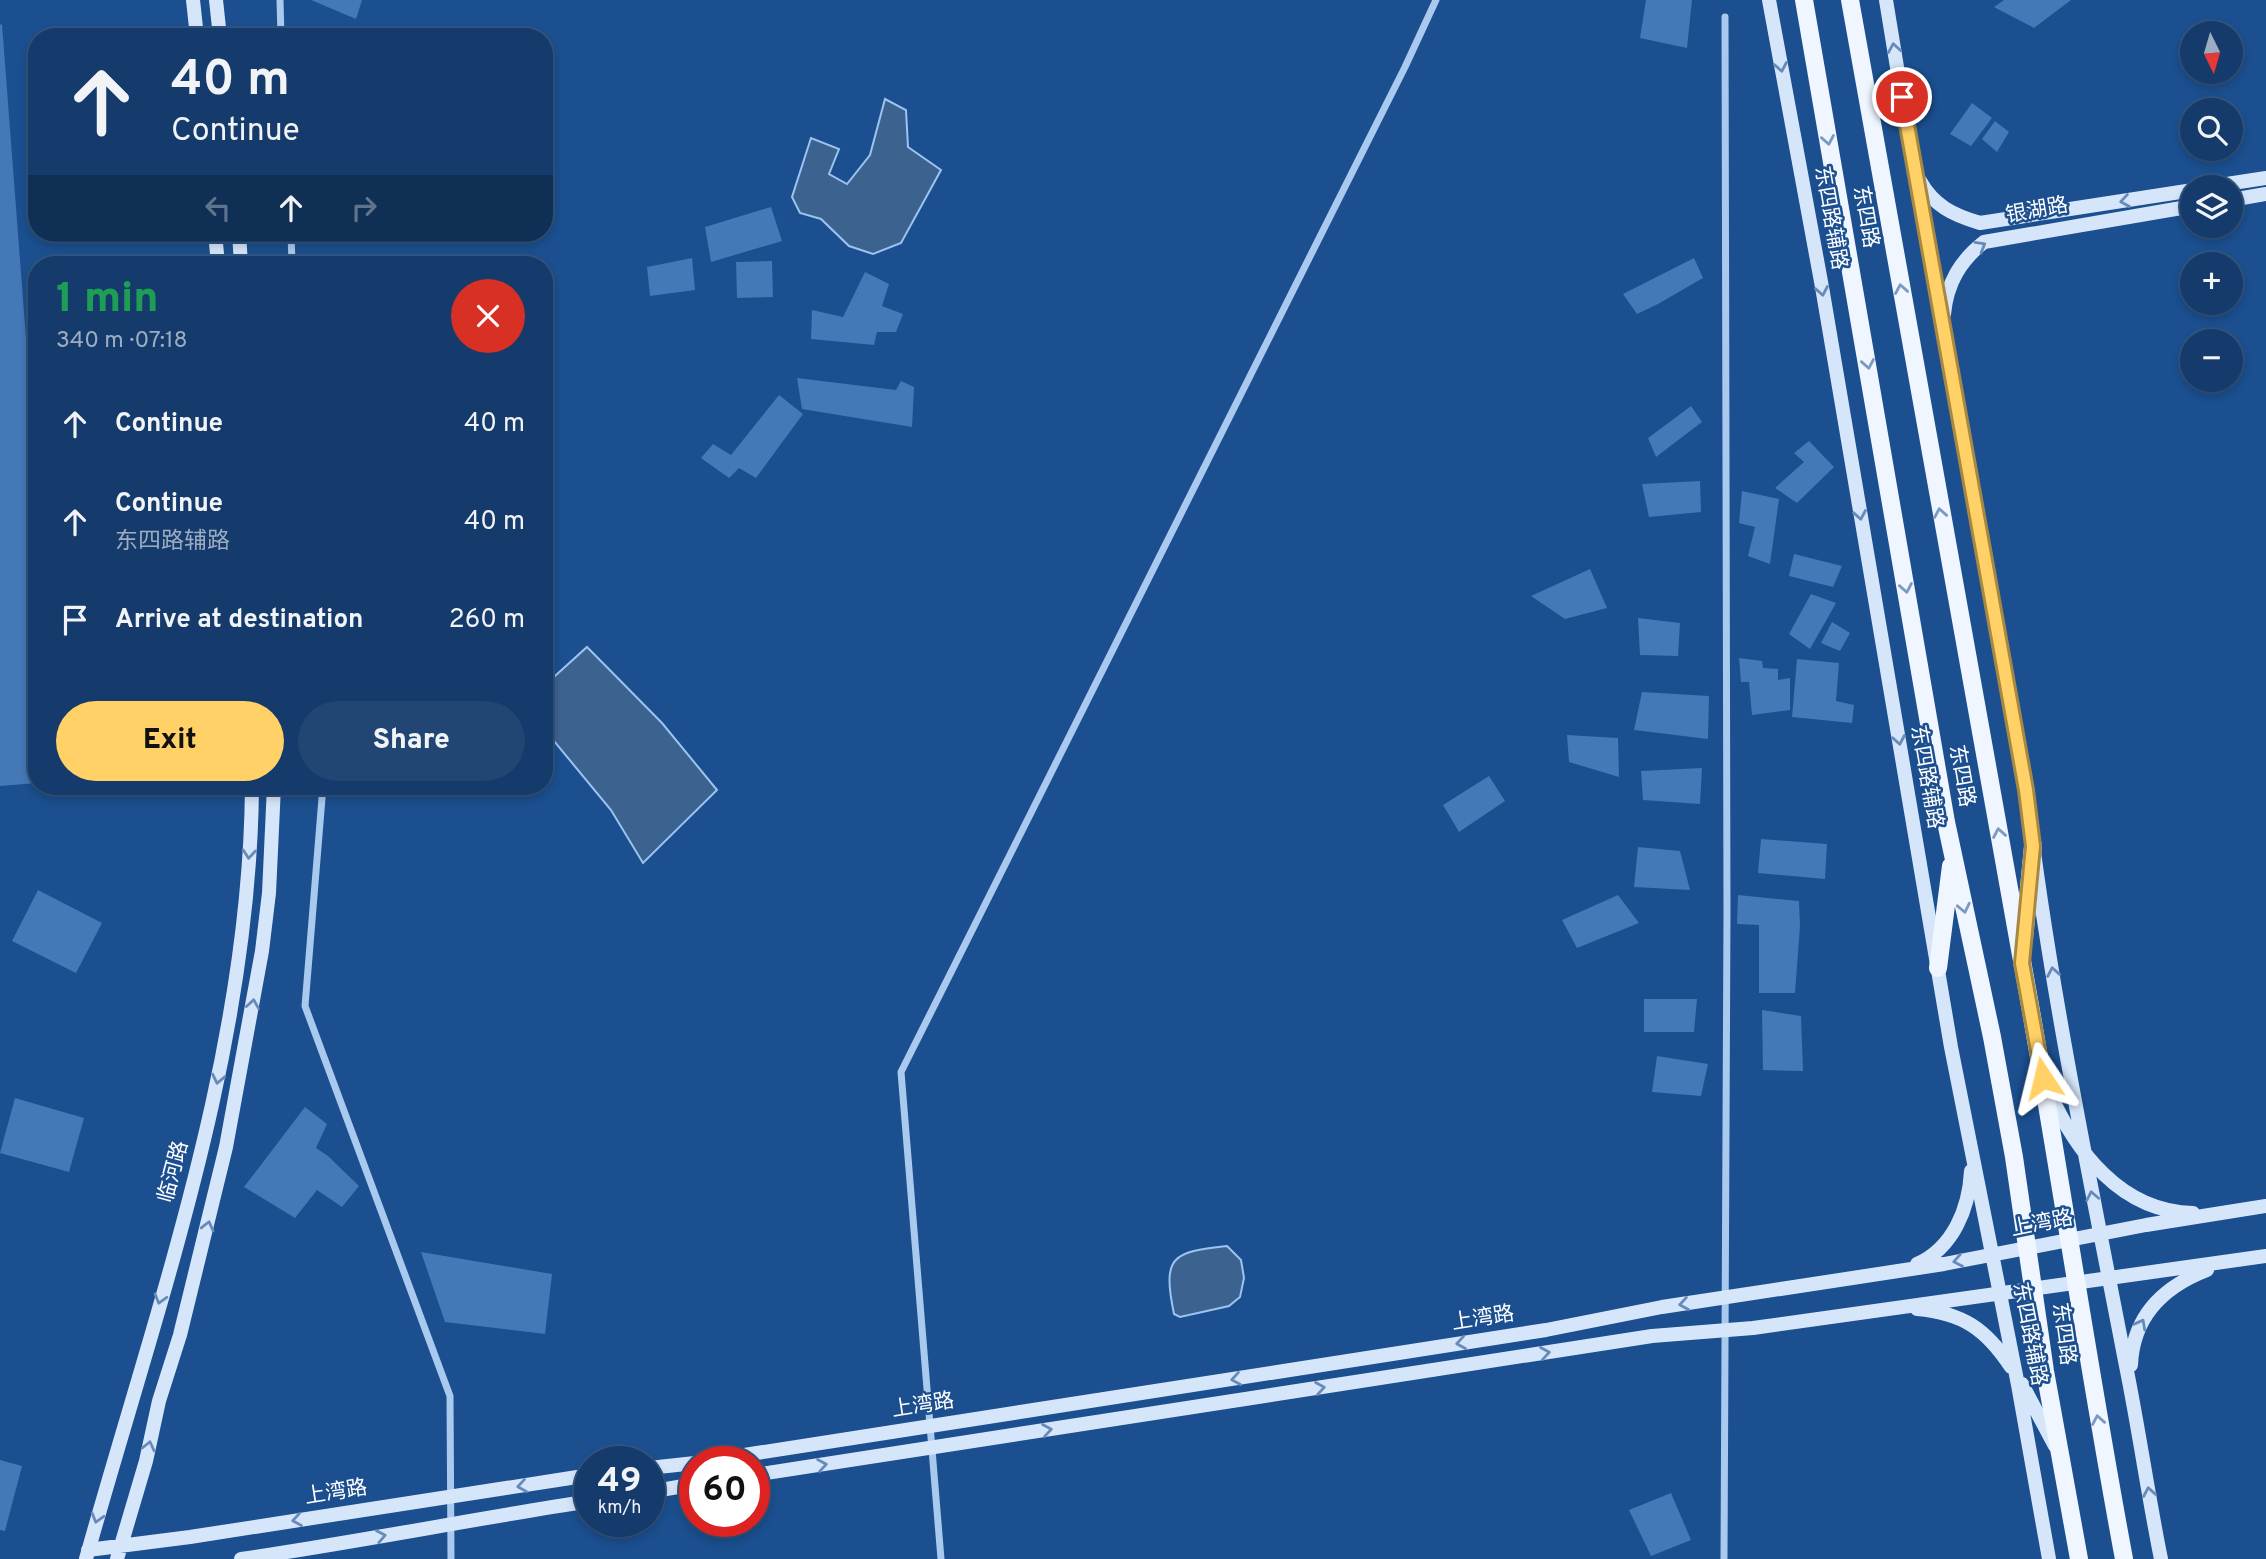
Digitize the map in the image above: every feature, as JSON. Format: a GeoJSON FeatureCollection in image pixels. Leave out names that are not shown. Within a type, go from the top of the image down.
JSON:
{"type":"FeatureCollection","features":[{"type":"Feature","properties":{"kind":"main road"},"geometry":{"type":"LineString","coordinates":[[193,0],[196,28]]}},
{"type":"Feature","properties":{"kind":"main road"},"geometry":{"type":"LineString","coordinates":[[216,0],[219,28]]}},
{"type":"Feature","properties":{"kind":"main road","name":"东四路辅路"},"geometry":{"type":"LineString","coordinates":[[1769,0],[1822,287],[1970,1149],[2016,1374],[2049,1559]]}},
{"type":"Feature","properties":{"kind":"main road","name":"东四路"},"geometry":{"type":"LineString","coordinates":[[1804,0],[1952,853],[1992,1037],[2014,1157],[2078,1557]]}},
{"type":"Feature","properties":{"kind":"main road","name":"东四路"},"geometry":{"type":"LineString","coordinates":[[1850,0],[2043,1078],[2124,1559]]}},
{"type":"Feature","properties":{"kind":"main road"},"geometry":{"type":"LineString","coordinates":[[1886,0],[2026,790],[2083,1150],[2161,1559]]}},
{"type":"Feature","properties":{"kind":"main road","name":"银湖路"},"geometry":{"type":"LineString","coordinates":[[1914,170],[1926,192],[1938,206],[1956,216],[1980,223],[2180,192]]}},
{"type":"Feature","properties":{"kind":"main road"},"geometry":{"type":"LineString","coordinates":[[2243,182],[2266,178]]}},
{"type":"Feature","properties":{"kind":"main road"},"geometry":{"type":"LineString","coordinates":[[2243,198],[2266,194]]}},
{"type":"Feature","properties":{"kind":"main road","name":"银湖路"},"geometry":{"type":"LineString","coordinates":[[1943,326],[1945,302],[1954,276],[1970,253],[1984,242],[2180,208]]}},
{"type":"Feature","properties":{"kind":"main road","name":"临河路"},"geometry":{"type":"LineString","coordinates":[[87,1554],[191,1190],[220,1070],[243,932],[252,795]]}},
{"type":"Feature","properties":{"kind":"main road","name":"临河路"},"geometry":{"type":"LineString","coordinates":[[119,1552],[146,1461],[159,1401],[180,1335],[226,1147],[263,939],[269,893],[274,795]]}},
{"type":"Feature","properties":{"kind":"main road"},"geometry":{"type":"LineString","coordinates":[[2022,963],[2033,846]]}},
{"type":"Feature","properties":{"kind":"main road"},"geometry":{"type":"LineString","coordinates":[[1938,968],[1952,853]]}},
{"type":"Feature","properties":{"kind":"main road"},"geometry":{"type":"LineString","coordinates":[[2043,1078],[2066,1125],[2083,1150],[2115,1186],[2136,1198],[2184,1213],[2219,1213]]}},
{"type":"Feature","properties":{"kind":"main road"},"geometry":{"type":"LineString","coordinates":[[1902,1270],[1937,1252],[1959,1223],[1969,1188],[1970,1149]]}},
{"type":"Feature","properties":{"kind":"main road","name":"上湾路"},"geometry":{"type":"LineString","coordinates":[[770,1451],[1533,1332],[1662,1307],[1992,1255],[2266,1206]]}},
{"type":"Feature","properties":{"kind":"main road","name":"上湾路"},"geometry":{"type":"LineString","coordinates":[[770,1473],[1652,1336],[1725,1330],[2266,1256]]}},
{"type":"Feature","properties":{"kind":"main road"},"geometry":{"type":"LineString","coordinates":[[2131,1391],[2133,1340],[2140,1323],[2152,1306],[2200,1272],[2225,1263]]}},
{"type":"Feature","properties":{"kind":"main road"},"geometry":{"type":"LineString","coordinates":[[1887,1308],[1944,1312],[1978,1328],[1993,1341],[2016,1374],[2060,1456]]}},
{"type":"Feature","properties":{"kind":"main road","name":"上湾路"},"geometry":{"type":"LineString","coordinates":[[87,1554],[119,1552],[574,1478]]}},
{"type":"Feature","properties":{"kind":"main road"},"geometry":{"type":"LineString","coordinates":[[241,1559],[340,1545],[450,1522],[574,1503]]}},
{"type":"Feature","properties":{"kind":"street"},"geometry":{"type":"LineString","coordinates":[[280,0],[281,28]]}},
{"type":"Feature","properties":{"kind":"street"},"geometry":{"type":"LineString","coordinates":[[941,1559],[901,1072],[1405,67],[1436,0]]}},
{"type":"Feature","properties":{"kind":"street"},"geometry":{"type":"LineString","coordinates":[[1724,1559],[1727,899],[1725,17]]}},
{"type":"Feature","properties":{"kind":"street"},"geometry":{"type":"LineString","coordinates":[[322,795],[306,1006],[450,1396],[451,1559]]}},
{"type":"Feature","properties":{"kind":"water"},"geometry":{"type":"Polygon","coordinates":[[[885,99],[906,110],[908,147],[941,170],[901,243],[873,254],[849,246],[821,219],[800,213],[792,197],[811,138],[839,149],[829,174],[847,184],[870,155],[885,99]]]}},
{"type":"Feature","properties":{"kind":"water"},"geometry":{"type":"Polygon","coordinates":[[[587,647],[662,723],[717,790],[643,863],[611,810],[553,740],[553,678],[587,647]]]}},
{"type":"Feature","properties":{"kind":"water"},"geometry":{"type":"Polygon","coordinates":[[[1227,1246],[1241,1260],[1244,1278],[1240,1297],[1229,1306],[1180,1317],[1174,1314],[1169,1280],[1175,1260],[1194,1251],[1227,1246]]]}},
{"type":"Feature","properties":{"kind":"building"},"geometry":{"type":"Polygon","coordinates":[[[311,0],[362,0],[356,19],[311,0]]]}},
{"type":"Feature","properties":{"kind":"building"},"geometry":{"type":"Polygon","coordinates":[[[1646,0],[1692,0],[1687,48],[1640,38],[1646,0]]]}},
{"type":"Feature","properties":{"kind":"building"},"geometry":{"type":"Polygon","coordinates":[[[2004,0],[2071,0],[2034,28],[1994,7],[2004,0]]]}},
{"type":"Feature","properties":{"kind":"building"},"geometry":{"type":"Polygon","coordinates":[[[2,24],[28,365],[28,784],[0,786],[2,24]]]}},
{"type":"Feature","properties":{"kind":"building"},"geometry":{"type":"Polygon","coordinates":[[[1972,103],[1992,118],[1971,146],[1950,134],[1972,103]]]}},
{"type":"Feature","properties":{"kind":"building"},"geometry":{"type":"Polygon","coordinates":[[[1995,121],[2009,132],[1997,152],[1982,139],[1995,121]]]}},
{"type":"Feature","properties":{"kind":"building"},"geometry":{"type":"Polygon","coordinates":[[[771,207],[782,241],[711,262],[705,227],[771,207]]]}},
{"type":"Feature","properties":{"kind":"building"},"geometry":{"type":"Polygon","coordinates":[[[692,258],[695,290],[650,296],[647,267],[692,258]]]}},
{"type":"Feature","properties":{"kind":"building"},"geometry":{"type":"Polygon","coordinates":[[[1694,258],[1703,278],[1637,314],[1623,294],[1694,258]]]}},
{"type":"Feature","properties":{"kind":"building"},"geometry":{"type":"Polygon","coordinates":[[[772,261],[773,297],[737,298],[736,262],[772,261]]]}},
{"type":"Feature","properties":{"kind":"building"},"geometry":{"type":"Polygon","coordinates":[[[865,272],[889,284],[882,306],[903,314],[896,332],[877,332],[874,345],[811,339],[812,310],[843,317],[865,272]]]}},
{"type":"Feature","properties":{"kind":"building"},"geometry":{"type":"Polygon","coordinates":[[[797,378],[896,390],[901,381],[914,387],[912,427],[802,409],[797,378]]]}},
{"type":"Feature","properties":{"kind":"building"},"geometry":{"type":"Polygon","coordinates":[[[779,395],[803,414],[756,478],[739,468],[729,478],[701,458],[713,444],[731,455],[779,395]]]}},
{"type":"Feature","properties":{"kind":"building"},"geometry":{"type":"Polygon","coordinates":[[[1691,406],[1702,422],[1656,457],[1648,438],[1691,406]]]}},
{"type":"Feature","properties":{"kind":"building"},"geometry":{"type":"Polygon","coordinates":[[[1809,441],[1834,467],[1797,503],[1775,488],[1804,462],[1794,453],[1809,441]]]}},
{"type":"Feature","properties":{"kind":"building"},"geometry":{"type":"Polygon","coordinates":[[[1700,481],[1701,512],[1649,517],[1642,484],[1700,481]]]}},
{"type":"Feature","properties":{"kind":"building"},"geometry":{"type":"Polygon","coordinates":[[[1742,491],[1779,499],[1770,564],[1748,556],[1755,527],[1739,523],[1742,491]]]}},
{"type":"Feature","properties":{"kind":"building"},"geometry":{"type":"Polygon","coordinates":[[[1794,554],[1842,566],[1833,587],[1789,576],[1794,554]]]}},
{"type":"Feature","properties":{"kind":"building"},"geometry":{"type":"Polygon","coordinates":[[[1590,569],[1607,608],[1565,619],[1531,596],[1590,569]]]}},
{"type":"Feature","properties":{"kind":"building"},"geometry":{"type":"Polygon","coordinates":[[[1811,594],[1836,603],[1810,649],[1789,634],[1811,594]]]}},
{"type":"Feature","properties":{"kind":"building"},"geometry":{"type":"Polygon","coordinates":[[[1638,618],[1680,623],[1678,656],[1640,655],[1638,618]]]}},
{"type":"Feature","properties":{"kind":"building"},"geometry":{"type":"Polygon","coordinates":[[[1832,622],[1850,633],[1840,651],[1821,643],[1832,622]]]}},
{"type":"Feature","properties":{"kind":"building"},"geometry":{"type":"Polygon","coordinates":[[[1739,658],[1762,661],[1763,668],[1778,669],[1778,680],[1790,678],[1790,710],[1752,715],[1749,682],[1741,682],[1739,658]]]}},
{"type":"Feature","properties":{"kind":"building"},"geometry":{"type":"Polygon","coordinates":[[[1797,659],[1839,663],[1836,701],[1854,705],[1852,723],[1792,717],[1797,659]]]}},
{"type":"Feature","properties":{"kind":"building"},"geometry":{"type":"Polygon","coordinates":[[[1642,692],[1709,696],[1708,739],[1634,730],[1642,692]]]}},
{"type":"Feature","properties":{"kind":"building"},"geometry":{"type":"Polygon","coordinates":[[[1567,735],[1618,738],[1619,777],[1569,762],[1567,735]]]}},
{"type":"Feature","properties":{"kind":"building"},"geometry":{"type":"Polygon","coordinates":[[[1702,768],[1700,804],[1643,800],[1641,771],[1702,768]]]}},
{"type":"Feature","properties":{"kind":"building"},"geometry":{"type":"Polygon","coordinates":[[[1489,776],[1505,801],[1459,832],[1443,805],[1489,776]]]}},
{"type":"Feature","properties":{"kind":"building"},"geometry":{"type":"Polygon","coordinates":[[[1761,839],[1827,844],[1825,879],[1758,873],[1761,839]]]}},
{"type":"Feature","properties":{"kind":"building"},"geometry":{"type":"Polygon","coordinates":[[[1638,847],[1680,851],[1690,890],[1634,887],[1638,847]]]}},
{"type":"Feature","properties":{"kind":"building"},"geometry":{"type":"Polygon","coordinates":[[[38,890],[102,923],[76,973],[12,941],[38,890]]]}},
{"type":"Feature","properties":{"kind":"building"},"geometry":{"type":"Polygon","coordinates":[[[1618,895],[1639,923],[1577,948],[1562,920],[1618,895]]]}},
{"type":"Feature","properties":{"kind":"building"},"geometry":{"type":"Polygon","coordinates":[[[1738,895],[1799,901],[1795,993],[1759,993],[1759,925],[1737,924],[1738,895]]]}},
{"type":"Feature","properties":{"kind":"building"},"geometry":{"type":"Polygon","coordinates":[[[1644,999],[1697,999],[1694,1032],[1644,1032],[1644,999]]]}},
{"type":"Feature","properties":{"kind":"building"},"geometry":{"type":"Polygon","coordinates":[[[1762,1010],[1801,1016],[1803,1071],[1763,1070],[1762,1010]]]}},
{"type":"Feature","properties":{"kind":"building"},"geometry":{"type":"Polygon","coordinates":[[[1657,1056],[1708,1064],[1701,1096],[1652,1092],[1657,1056]]]}},
{"type":"Feature","properties":{"kind":"building"},"geometry":{"type":"Polygon","coordinates":[[[15,1098],[84,1118],[69,1172],[0,1153],[15,1098]]]}},
{"type":"Feature","properties":{"kind":"building"},"geometry":{"type":"Polygon","coordinates":[[[305,1107],[327,1124],[316,1148],[359,1186],[342,1207],[317,1190],[295,1218],[244,1187],[305,1107]]]}},
{"type":"Feature","properties":{"kind":"building"},"geometry":{"type":"Polygon","coordinates":[[[421,1252],[552,1274],[545,1334],[445,1322],[421,1252]]]}},
{"type":"Feature","properties":{"kind":"building"},"geometry":{"type":"Polygon","coordinates":[[[0,1460],[22,1466],[5,1531],[0,1530],[0,1460]]]}},
{"type":"Feature","properties":{"kind":"building"},"geometry":{"type":"Polygon","coordinates":[[[1671,1493],[1691,1540],[1651,1556],[1629,1510],[1671,1493]]]}},
{"type":"Feature","properties":{"kind":"route"},"geometry":{"type":"LineString","coordinates":[[1902,97],[2026,790],[2033,846],[2022,963],[2043,1078]]}}]}
